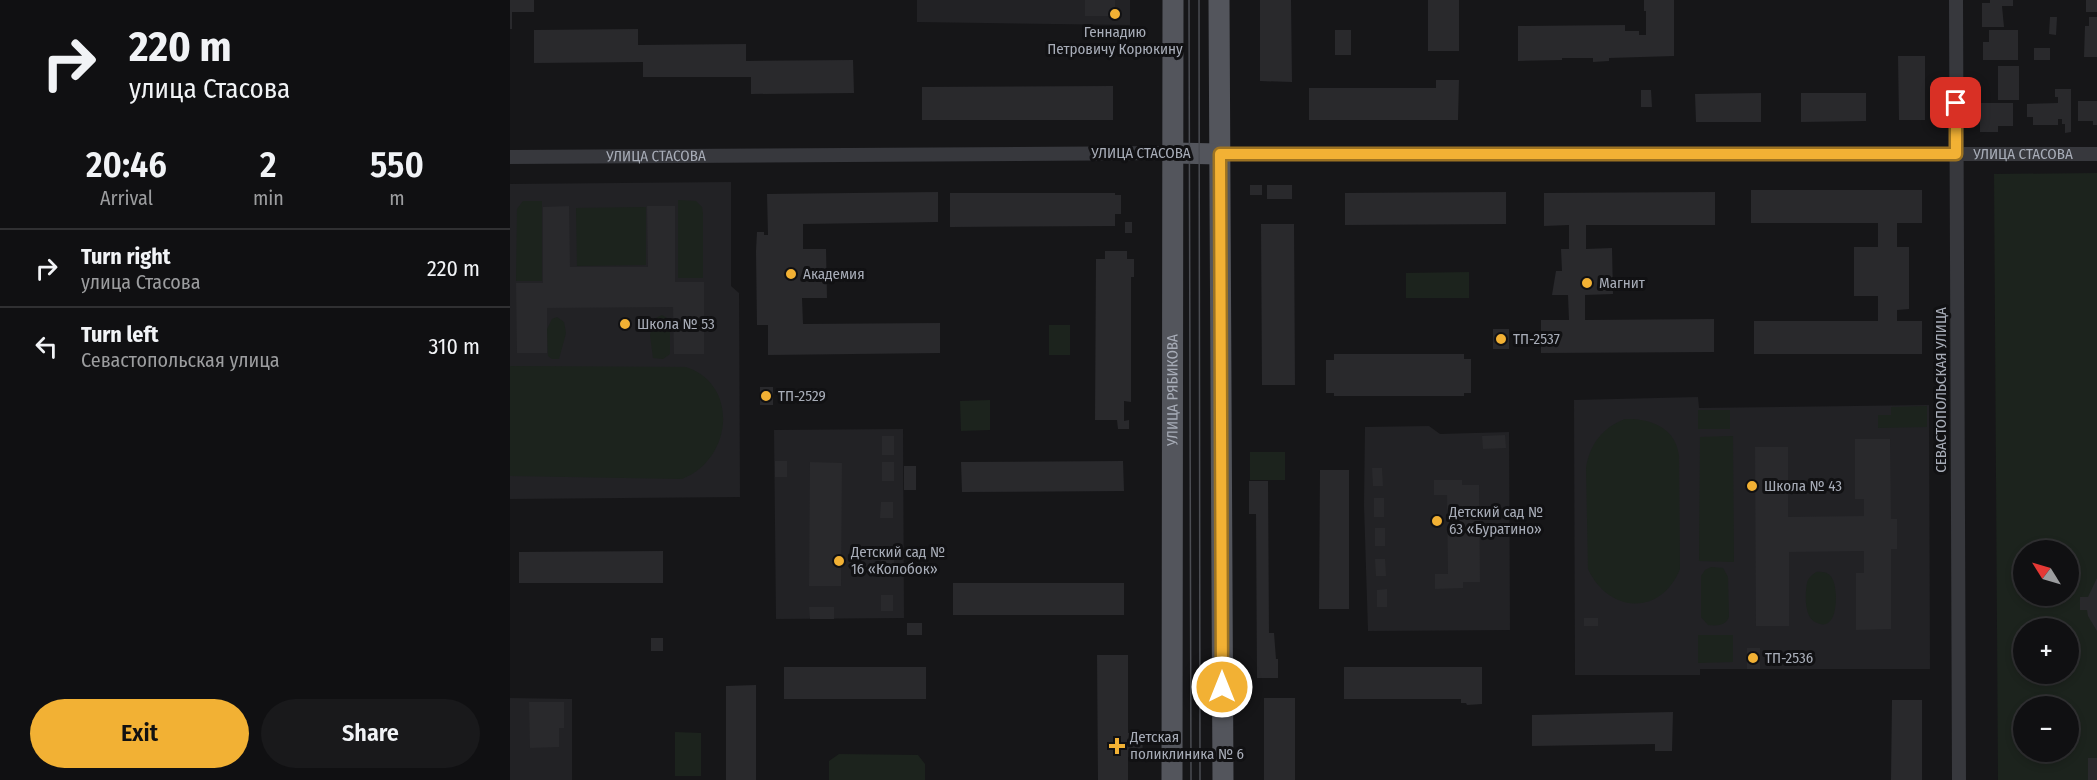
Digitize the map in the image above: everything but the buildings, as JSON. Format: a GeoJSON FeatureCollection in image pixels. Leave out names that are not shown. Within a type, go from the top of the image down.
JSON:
{"type":"FeatureCollection","features":[{"type":"Feature","properties":{"kind":"main road","name":"УЛИЦА РЯБИКОВА"},"geometry":{"type":"LineString","coordinates":[[1172,780],[1173,0]]}},
{"type":"Feature","properties":{"kind":"main road"},"geometry":{"type":"LineString","coordinates":[[1219,0],[1223,780]]}},
{"type":"Feature","properties":{"kind":"main road","name":"УЛИЦА СТАСОВА"},"geometry":{"type":"LineString","coordinates":[[1174,153],[1220,154]]}},
{"type":"Feature","properties":{"kind":"street","name":"СЕВАСТОПОЛЬСКАЯ УЛИЦА"},"geometry":{"type":"LineString","coordinates":[[1956,0],[1959,780]]}},
{"type":"Feature","properties":{"kind":"street","name":"УЛИЦА СТАСОВА"},"geometry":{"type":"LineString","coordinates":[[510,157],[1174,153]]}},
{"type":"Feature","properties":{"kind":"street","name":"УЛИЦА СТАСОВА"},"geometry":{"type":"LineString","coordinates":[[1220,154],[2097,154]]}},
{"type":"Feature","properties":{"kind":"shaded area"},"geometry":{"type":"Polygon","coordinates":[[[917,0],[1130,0],[1130,25],[917,22],[917,0]]]}},
{"type":"Feature","properties":{"kind":"shaded area"},"geometry":{"type":"Polygon","coordinates":[[[2097,173],[2097,780],[1998,780],[1994,174],[2097,173]]]}},
{"type":"Feature","properties":{"kind":"shaded area","name":"Школа № 53"},"geometry":{"type":"Polygon","coordinates":[[[731,182],[731,286],[739,293],[740,497],[510,499],[510,184],[731,182]]]}},
{"type":"Feature","properties":{"kind":"shaded area"},"geometry":{"type":"Polygon","coordinates":[[[678,200],[696,201],[702,207],[703,278],[678,278],[678,200]]]}},
{"type":"Feature","properties":{"kind":"shaded area"},"geometry":{"type":"Polygon","coordinates":[[[523,201],[542,201],[542,281],[516,281],[517,209],[523,201]]]}},
{"type":"Feature","properties":{"kind":"shaded area"},"geometry":{"type":"Polygon","coordinates":[[[646,207],[646,265],[577,266],[576,208],[646,207]]]}},
{"type":"Feature","properties":{"kind":"shaded area"},"geometry":{"type":"Polygon","coordinates":[[[1469,272],[1469,298],[1406,298],[1406,273],[1469,272]]]}},
{"type":"Feature","properties":{"kind":"shaded area"},"geometry":{"type":"Polygon","coordinates":[[[662,315],[667,318],[670,325],[670,354],[663,359],[653,358],[650,335],[654,319],[662,315]]]}},
{"type":"Feature","properties":{"kind":"shaded area"},"geometry":{"type":"Polygon","coordinates":[[[557,317],[564,322],[566,333],[559,359],[552,359],[548,356],[547,329],[552,319],[557,317]]]}},
{"type":"Feature","properties":{"kind":"shaded area"},"geometry":{"type":"Polygon","coordinates":[[[1049,325],[1070,325],[1070,355],[1049,355],[1049,325]]]}},
{"type":"Feature","properties":{"kind":"shaded area"},"geometry":{"type":"Polygon","coordinates":[[[510,366],[686,367],[703,376],[715,389],[722,405],[723,423],[719,440],[711,456],[699,469],[682,479],[510,476],[510,366]]]}},
{"type":"Feature","properties":{"kind":"shaded area","name":"Школа № 43"},"geometry":{"type":"Polygon","coordinates":[[[1698,397],[1699,408],[1929,405],[1930,669],[1700,669],[1700,675],[1575,675],[1574,400],[1698,397]]]}},
{"type":"Feature","properties":{"kind":"shaded area"},"geometry":{"type":"Polygon","coordinates":[[[990,400],[990,430],[961,431],[960,401],[990,400]]]}},
{"type":"Feature","properties":{"kind":"shaded area"},"geometry":{"type":"Polygon","coordinates":[[[1927,406],[1927,427],[1878,428],[1878,415],[1891,415],[1891,407],[1927,406]]]}},
{"type":"Feature","properties":{"kind":"shaded area"},"geometry":{"type":"Polygon","coordinates":[[[1698,410],[1730,410],[1730,429],[1698,429],[1698,410]]]}},
{"type":"Feature","properties":{"kind":"shaded area"},"geometry":{"type":"Polygon","coordinates":[[[1625,419],[1644,420],[1661,427],[1673,438],[1679,456],[1680,569],[1661,595],[1648,602],[1635,604],[1609,595],[1597,584],[1588,569],[1586,468],[1588,459],[1598,438],[1610,427],[1625,419]]]}},
{"type":"Feature","properties":{"kind":"shaded area","name":"Детский сад № 63 «Буратино»"},"geometry":{"type":"Polygon","coordinates":[[[1429,426],[1440,434],[1509,432],[1510,630],[1368,631],[1364,505],[1365,427],[1429,426]]]}},
{"type":"Feature","properties":{"kind":"shaded area","name":"Детский сад № 16 «Колобок»"},"geometry":{"type":"Polygon","coordinates":[[[903,429],[904,618],[776,619],[774,430],[903,429]]]}},
{"type":"Feature","properties":{"kind":"shaded area"},"geometry":{"type":"Polygon","coordinates":[[[1733,436],[1734,562],[1699,561],[1700,437],[1733,436]]]}},
{"type":"Feature","properties":{"kind":"shaded area"},"geometry":{"type":"Polygon","coordinates":[[[1250,452],[1285,452],[1285,480],[1250,480],[1250,452]]]}},
{"type":"Feature","properties":{"kind":"shaded area"},"geometry":{"type":"Polygon","coordinates":[[[1711,567],[1723,568],[1728,577],[1729,617],[1723,624],[1718,625],[1708,625],[1701,617],[1701,576],[1711,567]]]}},
{"type":"Feature","properties":{"kind":"shaded area"},"geometry":{"type":"Polygon","coordinates":[[[1816,572],[1830,575],[1835,586],[1833,617],[1826,624],[1815,622],[1807,610],[1807,583],[1816,572]]]}},
{"type":"Feature","properties":{"kind":"shaded area"},"geometry":{"type":"Polygon","coordinates":[[[1698,635],[1733,635],[1733,662],[1698,663],[1698,635]]]}},
{"type":"Feature","properties":{"kind":"shaded area"},"geometry":{"type":"Polygon","coordinates":[[[510,698],[572,699],[572,780],[510,780],[510,698]]]}},
{"type":"Feature","properties":{"kind":"shaded area"},"geometry":{"type":"Polygon","coordinates":[[[675,732],[701,733],[701,776],[675,776],[675,732]]]}},
{"type":"Feature","properties":{"kind":"shaded area"},"geometry":{"type":"Polygon","coordinates":[[[839,754],[918,755],[925,764],[925,780],[829,780],[829,761],[839,754]]]}},
{"type":"Feature","properties":{"kind":"tram line"},"geometry":{"type":"LineString","coordinates":[[1189,0],[1191,780]]}},
{"type":"Feature","properties":{"kind":"tram line"},"geometry":{"type":"LineString","coordinates":[[1199,0],[1200,780]]}},
{"type":"Feature","properties":{"kind":"place","name":"Геннадию Петровичу Корюкину"},"geometry":{"type":"Point","coordinates":[1115,14]}},
{"type":"Feature","properties":{"kind":"place","name":"Академия"},"geometry":{"type":"Point","coordinates":[791,274]}},
{"type":"Feature","properties":{"kind":"place","name":"Магнит"},"geometry":{"type":"Point","coordinates":[1587,283]}},
{"type":"Feature","properties":{"kind":"place","name":"Школа № 53"},"geometry":{"type":"Point","coordinates":[625,324]}},
{"type":"Feature","properties":{"kind":"place","name":"ТП-2537"},"geometry":{"type":"Point","coordinates":[1501,339]}},
{"type":"Feature","properties":{"kind":"place","name":"ТП-2529"},"geometry":{"type":"Point","coordinates":[766,396]}},
{"type":"Feature","properties":{"kind":"place","name":"Школа № 43"},"geometry":{"type":"Point","coordinates":[1752,486]}},
{"type":"Feature","properties":{"kind":"place","name":"Детский сад № 63 «Буратино»"},"geometry":{"type":"Point","coordinates":[1437,521]}},
{"type":"Feature","properties":{"kind":"place","name":"Детский сад № 16 «Колобок»"},"geometry":{"type":"Point","coordinates":[839,561]}},
{"type":"Feature","properties":{"kind":"place","name":"ТП-2536"},"geometry":{"type":"Point","coordinates":[1753,658]}},
{"type":"Feature","properties":{"kind":"place","name":"Детская поликлиника № 6"},"geometry":{"type":"Point","coordinates":[1117,746]}},
{"type":"Feature","properties":{"kind":"route"},"geometry":{"type":"LineString","coordinates":[[1222,687],[1220,154],[1956,154],[1956,103]]}}]}
